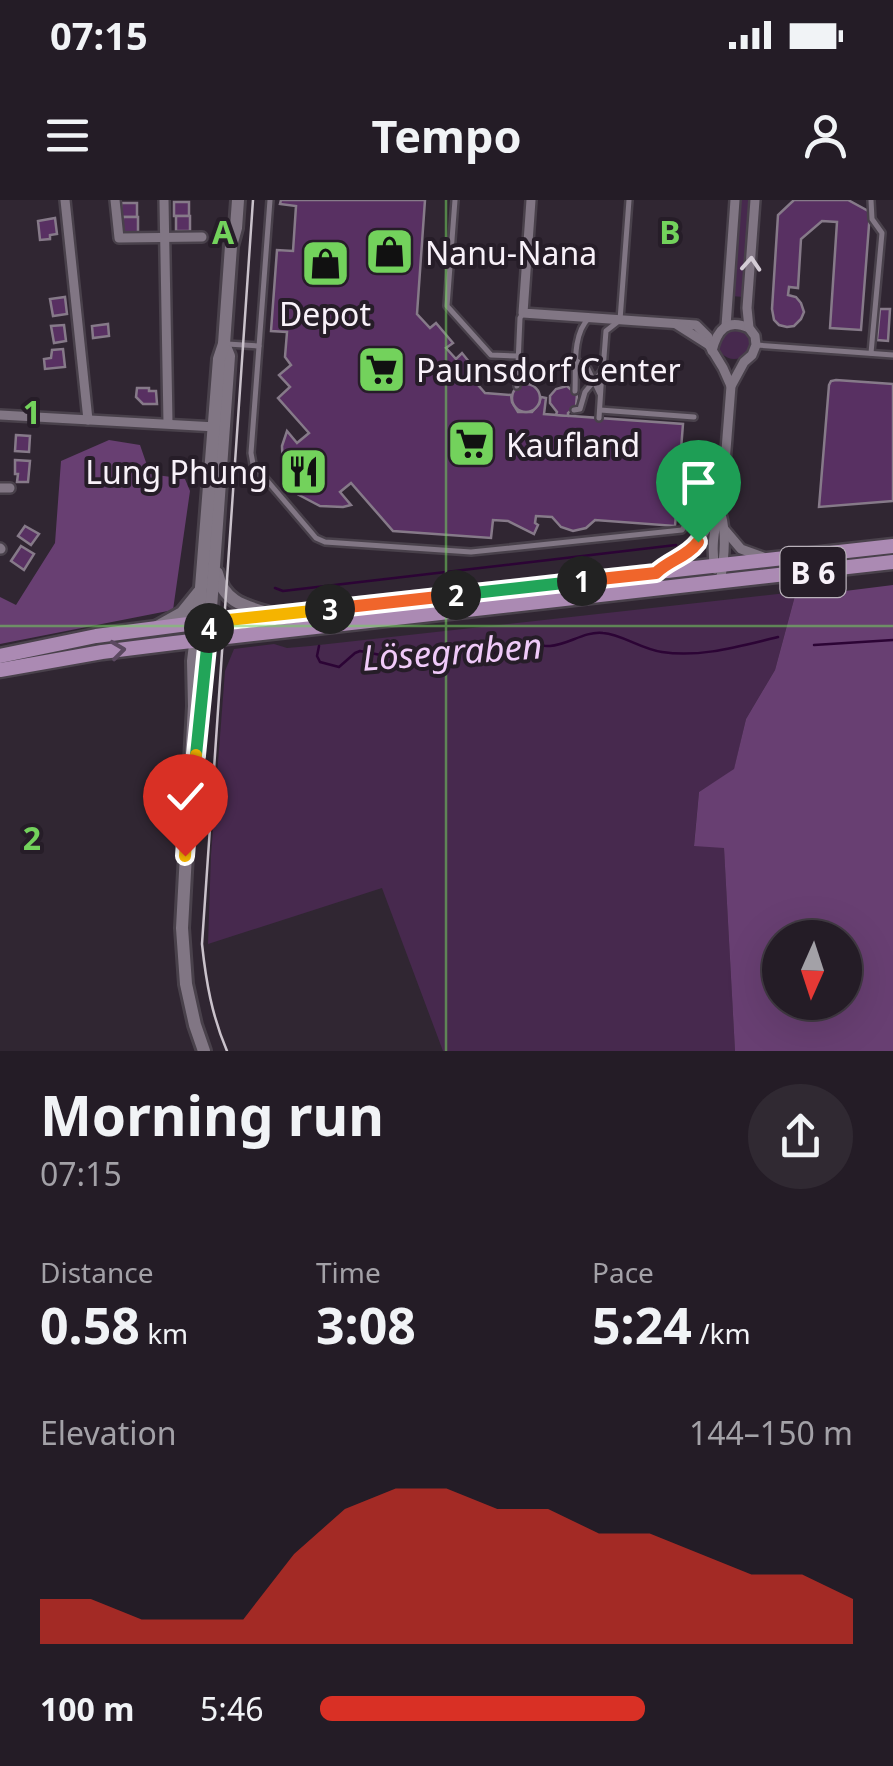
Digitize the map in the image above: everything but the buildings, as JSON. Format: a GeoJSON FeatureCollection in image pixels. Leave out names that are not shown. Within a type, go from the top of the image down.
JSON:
{"type":"FeatureCollection","features":[{"type":"Feature","properties":{"kind":"main road"},"geometry":{"type":"LineString","coordinates":[[230,200],[231,246]]}},
{"type":"Feature","properties":{"kind":"main road"},"geometry":{"type":"LineString","coordinates":[[238,200],[224,344],[219,359],[217,577],[222,590],[238,605],[274,615]]}},
{"type":"Feature","properties":{"kind":"main road"},"geometry":{"type":"LineString","coordinates":[[204,623],[200,592],[218,427]]}},
{"type":"Feature","properties":{"kind":"main road"},"geometry":{"type":"LineString","coordinates":[[204,1051],[195,1025],[183,956],[185,856],[191,774],[199,735],[202,640],[216,546]]}},
{"type":"Feature","properties":{"kind":"main road","name":"B 6"},"geometry":{"type":"LineString","coordinates":[[0,656],[156,628],[893,546]]}},
{"type":"Feature","properties":{"kind":"main road","name":"B 6"},"geometry":{"type":"LineString","coordinates":[[0,670],[102,652],[893,562]]}},
{"type":"Feature","properties":{"kind":"main road"},"geometry":{"type":"LineString","coordinates":[[156,628],[182,612],[200,592]]}},
{"type":"Feature","properties":{"kind":"street"},"geometry":{"type":"LineString","coordinates":[[65,200],[88,420]]}},
{"type":"Feature","properties":{"kind":"street"},"geometry":{"type":"LineString","coordinates":[[115,200],[119,238],[202,237]]}},
{"type":"Feature","properties":{"kind":"street"},"geometry":{"type":"LineString","coordinates":[[164,200],[168,423]]}},
{"type":"Feature","properties":{"kind":"street"},"geometry":{"type":"LineString","coordinates":[[531,200],[523,313],[676,324],[733,363],[744,362]]}},
{"type":"Feature","properties":{"kind":"street"},"geometry":{"type":"LineString","coordinates":[[726,326],[735,200]]}},
{"type":"Feature","properties":{"kind":"street"},"geometry":{"type":"LineString","coordinates":[[749,328],[755,200]]}},
{"type":"Feature","properties":{"kind":"street"},"geometry":{"type":"LineString","coordinates":[[719,565],[731,386],[756,344],[749,328],[739,324],[718,332],[712,351],[731,386]]}},
{"type":"Feature","properties":{"kind":"street"},"geometry":{"type":"LineString","coordinates":[[0,415],[218,427]]}},
{"type":"Feature","properties":{"kind":"street"},"geometry":{"type":"LineString","coordinates":[[720,582],[717,521],[722,510]]}},
{"type":"Feature","properties":{"kind":"street"},"geometry":{"type":"LineString","coordinates":[[656,573],[694,548],[710,520],[722,510]]}},
{"type":"Feature","properties":{"kind":"street"},"geometry":{"type":"LineString","coordinates":[[724,528],[741,548],[770,560]]}},
{"type":"Feature","properties":{"kind":"lane"},"geometry":{"type":"LineString","coordinates":[[270,200],[251,453],[254,464],[320,541],[471,552],[682,530],[687,515]]}},
{"type":"Feature","properties":{"kind":"lane"},"geometry":{"type":"LineString","coordinates":[[455,200],[448,306],[491,355],[518,356]]}},
{"type":"Feature","properties":{"kind":"lane"},"geometry":{"type":"LineString","coordinates":[[628,200],[620,320],[606,331],[599,414],[694,417]]}},
{"type":"Feature","properties":{"kind":"lane"},"geometry":{"type":"LineString","coordinates":[[871,200],[872,220],[882,234],[872,353]]}},
{"type":"Feature","properties":{"kind":"lane"},"geometry":{"type":"LineString","coordinates":[[517,386],[523,313]]}},
{"type":"Feature","properties":{"kind":"lane"},"geometry":{"type":"LineString","coordinates":[[575,391],[580,326],[590,318]]}},
{"type":"Feature","properties":{"kind":"lane"},"geometry":{"type":"LineString","coordinates":[[224,344],[259,346]]}},
{"type":"Feature","properties":{"kind":"lane"},"geometry":{"type":"LineString","coordinates":[[756,344],[893,355]]}},
{"type":"Feature","properties":{"kind":"lane"},"geometry":{"type":"LineString","coordinates":[[576,361],[584,364],[601,395]]}},
{"type":"Feature","properties":{"kind":"lane"},"geometry":{"type":"LineString","coordinates":[[574,410],[580,409],[585,392],[602,370]]}},
{"type":"Feature","properties":{"kind":"shaded area"},"geometry":{"type":"Polygon","coordinates":[[[738,200],[751,200],[744,297],[731,296],[738,200]]]}},
{"type":"Feature","properties":{"kind":"shaded area"},"geometry":{"type":"Polygon","coordinates":[[[734,327],[745,332],[750,343],[745,354],[734,359],[723,354],[718,343],[723,332],[734,327]]]}},
{"type":"Feature","properties":{"kind":"shaded area"},"geometry":{"type":"Polygon","coordinates":[[[109,440],[140,445],[150,474],[185,479],[190,491],[173,610],[0,644],[0,597],[16,605],[55,543],[61,461],[109,440]]]}},
{"type":"Feature","properties":{"kind":"shaded area"},"geometry":{"type":"Polygon","coordinates":[[[893,585],[893,1051],[735,1051],[724,848],[694,846],[699,792],[734,769],[746,719],[775,670],[796,592],[821,594],[893,585]]]}},
{"type":"Feature","properties":{"kind":"shaded area"},"geometry":{"type":"Polygon","coordinates":[[[796,592],[775,670],[746,719],[734,770],[699,792],[694,845],[724,847],[735,1051],[443,1051],[382,888],[208,944],[225,671],[234,649],[274,644],[287,648],[310,646],[796,592]]]}},
{"type":"Feature","properties":{"kind":"waterway"},"geometry":{"type":"LineString","coordinates":[[275,588],[283,591],[676,545]]}},
{"type":"Feature","properties":{"kind":"waterway","name":"Lösegraben"},"geometry":{"type":"LineString","coordinates":[[319,646],[320,662],[339,667],[360,651],[391,657],[411,651],[450,653],[471,648],[489,655],[504,650],[514,654],[535,645],[557,645],[596,633],[677,653],[720,650],[778,637]]}},
{"type":"Feature","properties":{"kind":"waterway","name":"Lösegraben"},"geometry":{"type":"LineString","coordinates":[[814,645],[893,640]]}},
{"type":"Feature","properties":{"kind":"tram line"},"geometry":{"type":"LineString","coordinates":[[227,1051],[210,999],[202,944],[253,200]]}},
{"type":"Feature","properties":{"kind":"place","name":"Nanu-Nana"},"geometry":{"type":"Point","coordinates":[390,252]}},
{"type":"Feature","properties":{"kind":"place","name":"Depot"},"geometry":{"type":"Point","coordinates":[325,263]}},
{"type":"Feature","properties":{"kind":"place","name":"Paunsdorf Center"},"geometry":{"type":"Point","coordinates":[381,369]}},
{"type":"Feature","properties":{"kind":"place","name":"Kaufland"},"geometry":{"type":"Point","coordinates":[471,444]}},
{"type":"Feature","properties":{"kind":"place","name":"Lung Phung"},"geometry":{"type":"Point","coordinates":[303,471]}},
{"type":"Feature","properties":{"kind":"route"},"geometry":{"type":"LineString","coordinates":[[185,856],[210,622],[656,573],[698,542]]}}]}
